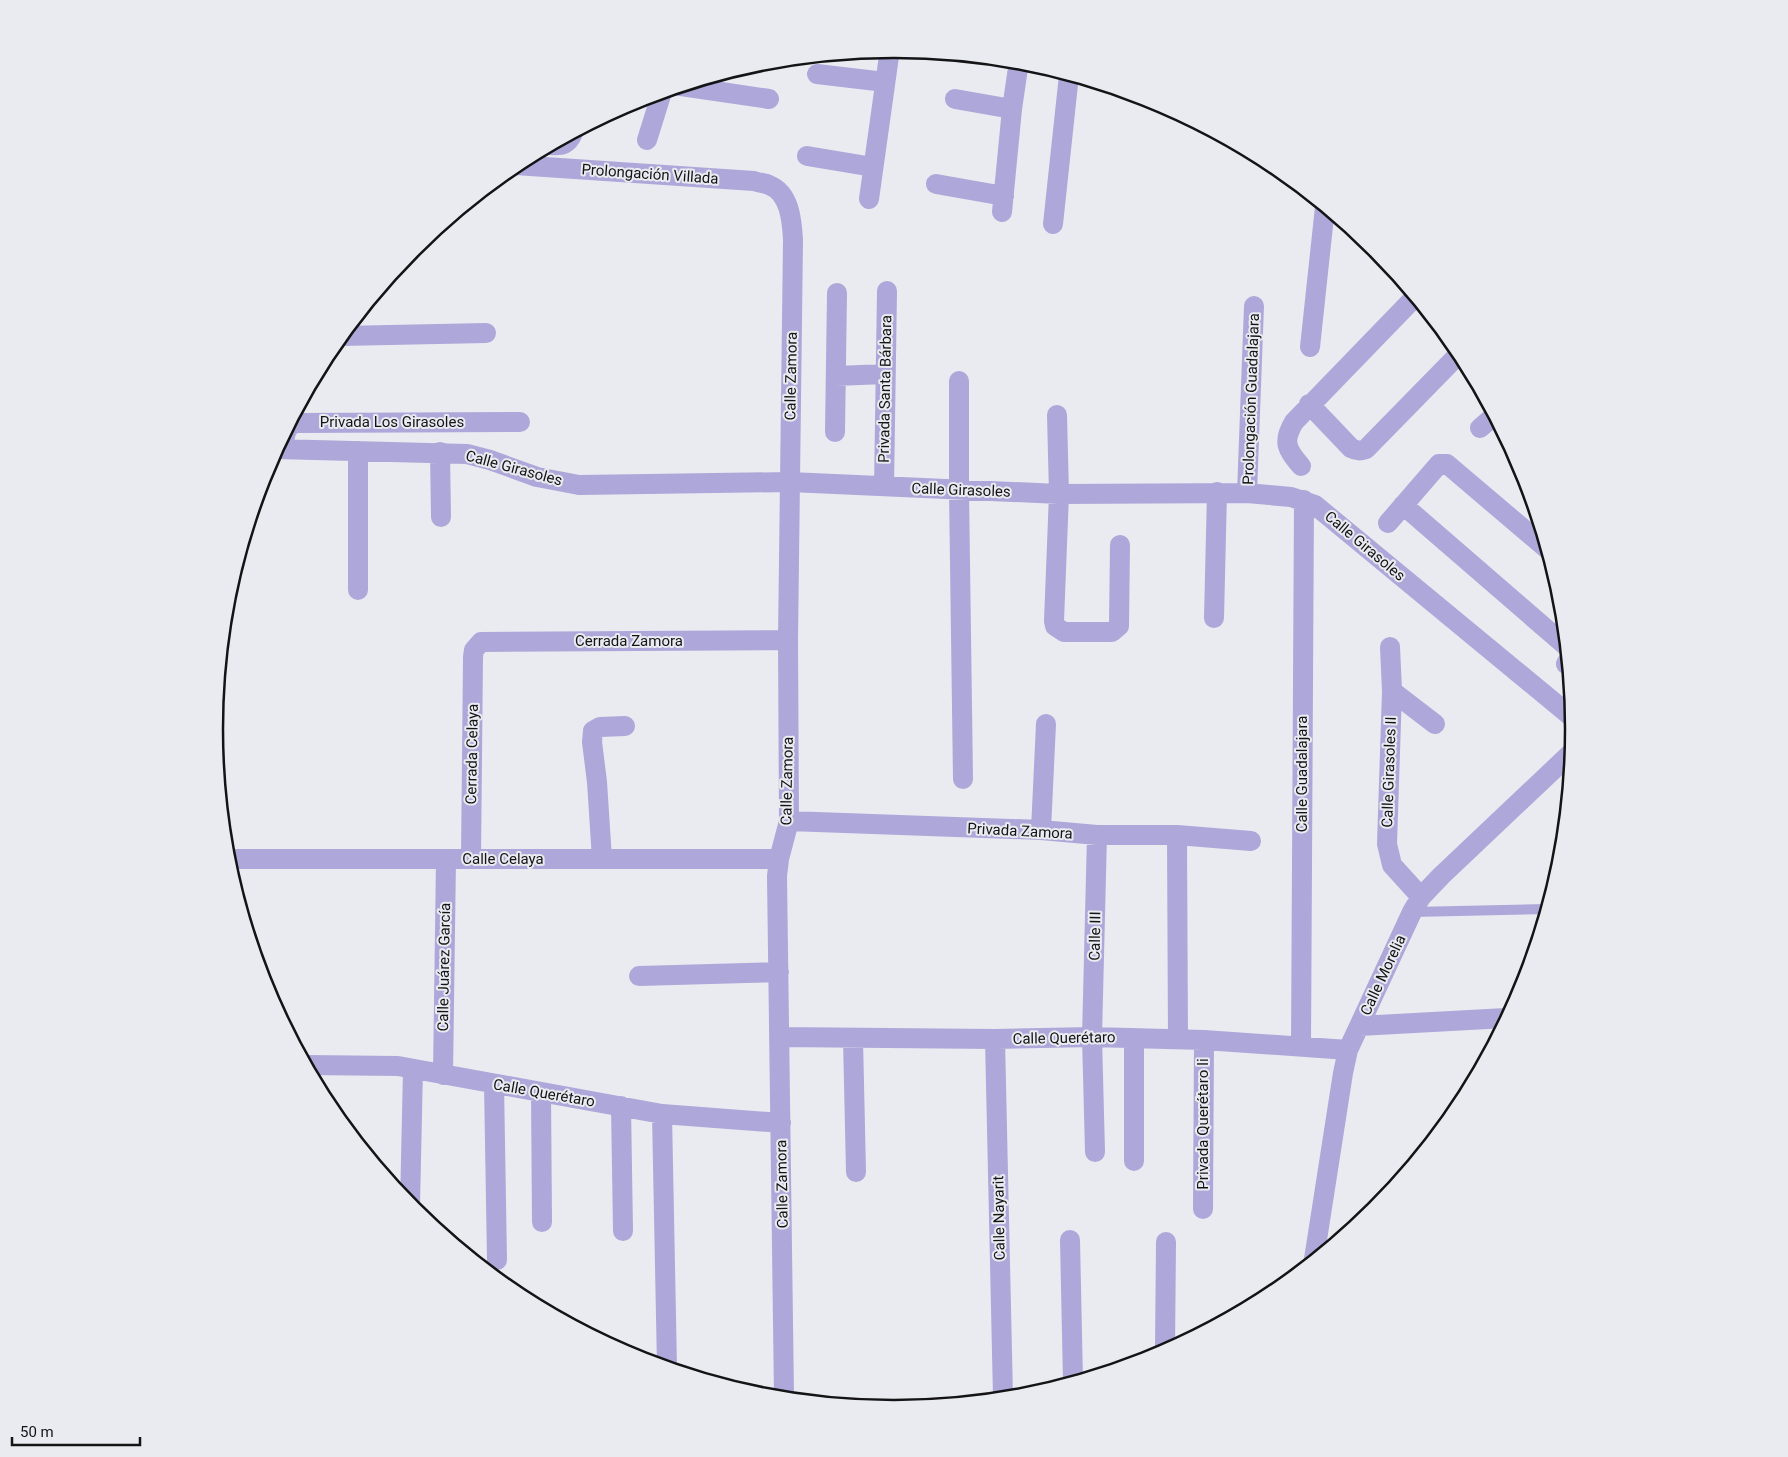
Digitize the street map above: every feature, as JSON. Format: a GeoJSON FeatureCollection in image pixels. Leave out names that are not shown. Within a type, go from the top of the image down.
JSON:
{"type":"FeatureCollection","features":[{"type":"Feature","properties":{"kind":"street"},"geometry":{"type":"LineString","coordinates":[[869,199],[889,58]]}},
{"type":"Feature","properties":{"kind":"street"},"geometry":{"type":"LineString","coordinates":[[936,184],[1003,204],[1018,69]]}},
{"type":"Feature","properties":{"kind":"street"},"geometry":{"type":"LineString","coordinates":[[817,74],[885,82]]}},
{"type":"Feature","properties":{"kind":"street"},"geometry":{"type":"LineString","coordinates":[[1053,224],[1068,80]]}},
{"type":"Feature","properties":{"kind":"street"},"geometry":{"type":"LineString","coordinates":[[694,88],[769,99]]}},
{"type":"Feature","properties":{"kind":"street"},"geometry":{"type":"LineString","coordinates":[[955,99],[1012,109]]}},
{"type":"Feature","properties":{"kind":"street"},"geometry":{"type":"LineString","coordinates":[[647,140],[659,100]]}},
{"type":"Feature","properties":{"kind":"street"},"geometry":{"type":"LineString","coordinates":[[808,156],[873,167]]}},
{"type":"Feature","properties":{"kind":"street","name":"Prolongación Villada"},"geometry":{"type":"LineString","coordinates":[[530,165],[754,181],[770,185],[782,194]]}},
{"type":"Feature","properties":{"kind":"street","name":"Calle Zamora"},"geometry":{"type":"LineString","coordinates":[[782,194],[792,222],[794,240],[788,640],[789,820],[779,859],[777,876],[784,1390]]}},
{"type":"Feature","properties":{"kind":"street"},"geometry":{"type":"LineString","coordinates":[[1310,347],[1324,214]]}},
{"type":"Feature","properties":{"kind":"street","name":"Privada Santa Bárbara"},"geometry":{"type":"LineString","coordinates":[[884,487],[887,291]]}},
{"type":"Feature","properties":{"kind":"street"},"geometry":{"type":"LineString","coordinates":[[835,432],[837,293]]}},
{"type":"Feature","properties":{"kind":"street"},"geometry":{"type":"LineString","coordinates":[[1301,466],[1290,454],[1287,447],[1288,437],[1294,422],[1410,301]]}},
{"type":"Feature","properties":{"kind":"street","name":"Prolongación Guadalajara"},"geometry":{"type":"LineString","coordinates":[[1247,493],[1254,306]]}},
{"type":"Feature","properties":{"kind":"street"},"geometry":{"type":"LineString","coordinates":[[351,336],[486,333]]}},
{"type":"Feature","properties":{"kind":"street"},"geometry":{"type":"LineString","coordinates":[[1310,404],[1351,448],[1357,451],[1362,450],[1454,359]]}},
{"type":"Feature","properties":{"kind":"street"},"geometry":{"type":"LineString","coordinates":[[836,376],[885,374]]}},
{"type":"Feature","properties":{"kind":"street"},"geometry":{"type":"LineString","coordinates":[[959,381],[958,490],[963,779]]}},
{"type":"Feature","properties":{"kind":"street"},"geometry":{"type":"LineString","coordinates":[[1057,415],[1059,494],[1054,621],[1059,630],[1064,632],[1112,632],[1118,626],[1120,545]]}},
{"type":"Feature","properties":{"kind":"street","name":"Privada Los Girasoles"},"geometry":{"type":"LineString","coordinates":[[297,423],[520,422]]}},
{"type":"Feature","properties":{"kind":"street","name":"Calle Girasoles"},"geometry":{"type":"LineString","coordinates":[[284,449],[467,454],[537,477],[579,485],[790,482],[1059,494],[1247,493],[1304,500],[1316,505],[1565,711]]}},
{"type":"Feature","properties":{"kind":"street"},"geometry":{"type":"LineString","coordinates":[[358,451],[358,590]]}},
{"type":"Feature","properties":{"kind":"street"},"geometry":{"type":"LineString","coordinates":[[440,452],[441,517]]}},
{"type":"Feature","properties":{"kind":"street"},"geometry":{"type":"LineString","coordinates":[[1388,523],[1438,464],[1447,464],[1538,542]]}},
{"type":"Feature","properties":{"kind":"street"},"geometry":{"type":"LineString","coordinates":[[1214,618],[1217,492]]}},
{"type":"Feature","properties":{"kind":"street","name":"Calle Guadalajara"},"geometry":{"type":"LineString","coordinates":[[1301,1047],[1304,500]]}},
{"type":"Feature","properties":{"kind":"street"},"geometry":{"type":"LineString","coordinates":[[1403,505],[1560,653]]}},
{"type":"Feature","properties":{"kind":"street","name":"Cerrada Zamora"},"geometry":{"type":"LineString","coordinates":[[474,650],[481,642],[788,640]]}},
{"type":"Feature","properties":{"kind":"street"},"geometry":{"type":"LineString","coordinates":[[1390,647],[1392,691]]}},
{"type":"Feature","properties":{"kind":"street","name":"Cerrada Celaya"},"geometry":{"type":"LineString","coordinates":[[471,859],[474,650]]}},
{"type":"Feature","properties":{"kind":"street","name":"Calle Girasoles II"},"geometry":{"type":"LineString","coordinates":[[1392,691],[1435,724]]}},
{"type":"Feature","properties":{"kind":"street","name":"Calle Girasoles II"},"geometry":{"type":"LineString","coordinates":[[1392,691],[1387,844],[1392,865],[1417,905]]}},
{"type":"Feature","properties":{"kind":"street"},"geometry":{"type":"LineString","coordinates":[[1041,830],[1046,724]]}},
{"type":"Feature","properties":{"kind":"street"},"geometry":{"type":"LineString","coordinates":[[602,859],[597,782],[592,742],[593,731],[600,727],[625,726]]}},
{"type":"Feature","properties":{"kind":"street","name":"Calle Morelia"},"geometry":{"type":"LineString","coordinates":[[1315,1250],[1348,1050],[1417,905],[1564,760]]}},
{"type":"Feature","properties":{"kind":"street","name":"Privada Zamora"},"geometry":{"type":"LineString","coordinates":[[789,820],[1041,830],[1097,836],[1177,835],[1251,841]]}},
{"type":"Feature","properties":{"kind":"street"},"geometry":{"type":"LineString","coordinates":[[1177,835],[1178,1039]]}},
{"type":"Feature","properties":{"kind":"street","name":"Calle III"},"geometry":{"type":"LineString","coordinates":[[1095,1152],[1092,1037],[1097,836]]}},
{"type":"Feature","properties":{"kind":"street","name":"Calle Celaya"},"geometry":{"type":"LineString","coordinates":[[236,859],[779,859]]}},
{"type":"Feature","properties":{"kind":"street","name":"Calle Juárez García"},"geometry":{"type":"LineString","coordinates":[[443,1075],[446,859]]}},
{"type":"Feature","properties":{"kind":"street"},"geometry":{"type":"LineString","coordinates":[[638,976],[779,972]]}},
{"type":"Feature","properties":{"kind":"street"},"geometry":{"type":"LineString","coordinates":[[1359,1026],[1499,1018]]}},
{"type":"Feature","properties":{"kind":"street","name":"Calle Querétaro"},"geometry":{"type":"LineString","coordinates":[[780,1038],[995,1039],[1092,1037],[1204,1040],[1348,1050]]}},
{"type":"Feature","properties":{"kind":"street"},"geometry":{"type":"LineString","coordinates":[[1134,1038],[1134,1161]]}},
{"type":"Feature","properties":{"kind":"street"},"geometry":{"type":"LineString","coordinates":[[853,1039],[856,1172]]}},
{"type":"Feature","properties":{"kind":"street","name":"Calle Nayarit"},"geometry":{"type":"LineString","coordinates":[[995,1039],[1003,1391]]}},
{"type":"Feature","properties":{"kind":"street","name":"Privada Querétaro Ii"},"geometry":{"type":"LineString","coordinates":[[1202,1209],[1204,1040]]}},
{"type":"Feature","properties":{"kind":"street","name":"Calle Querétaro"},"geometry":{"type":"LineString","coordinates":[[314,1065],[378,1065],[414,1068],[443,1075],[662,1114],[781,1123]]}},
{"type":"Feature","properties":{"kind":"street"},"geometry":{"type":"LineString","coordinates":[[402,1184],[414,1068]]}},
{"type":"Feature","properties":{"kind":"street"},"geometry":{"type":"LineString","coordinates":[[494,1084],[497,1260]]}},
{"type":"Feature","properties":{"kind":"street"},"geometry":{"type":"LineString","coordinates":[[541,1092],[542,1222]]}},
{"type":"Feature","properties":{"kind":"street"},"geometry":{"type":"LineString","coordinates":[[621,1106],[623,1231]]}},
{"type":"Feature","properties":{"kind":"street"},"geometry":{"type":"LineString","coordinates":[[662,1114],[667,1360]]}},
{"type":"Feature","properties":{"kind":"street"},"geometry":{"type":"LineString","coordinates":[[1070,1240],[1073,1375]]}},
{"type":"Feature","properties":{"kind":"street"},"geometry":{"type":"LineString","coordinates":[[1165,1342],[1166,1242]]}},
{"type":"Feature","properties":{"kind":"lane"},"geometry":{"type":"LineString","coordinates":[[1417,905],[1540,908]]}}]}
